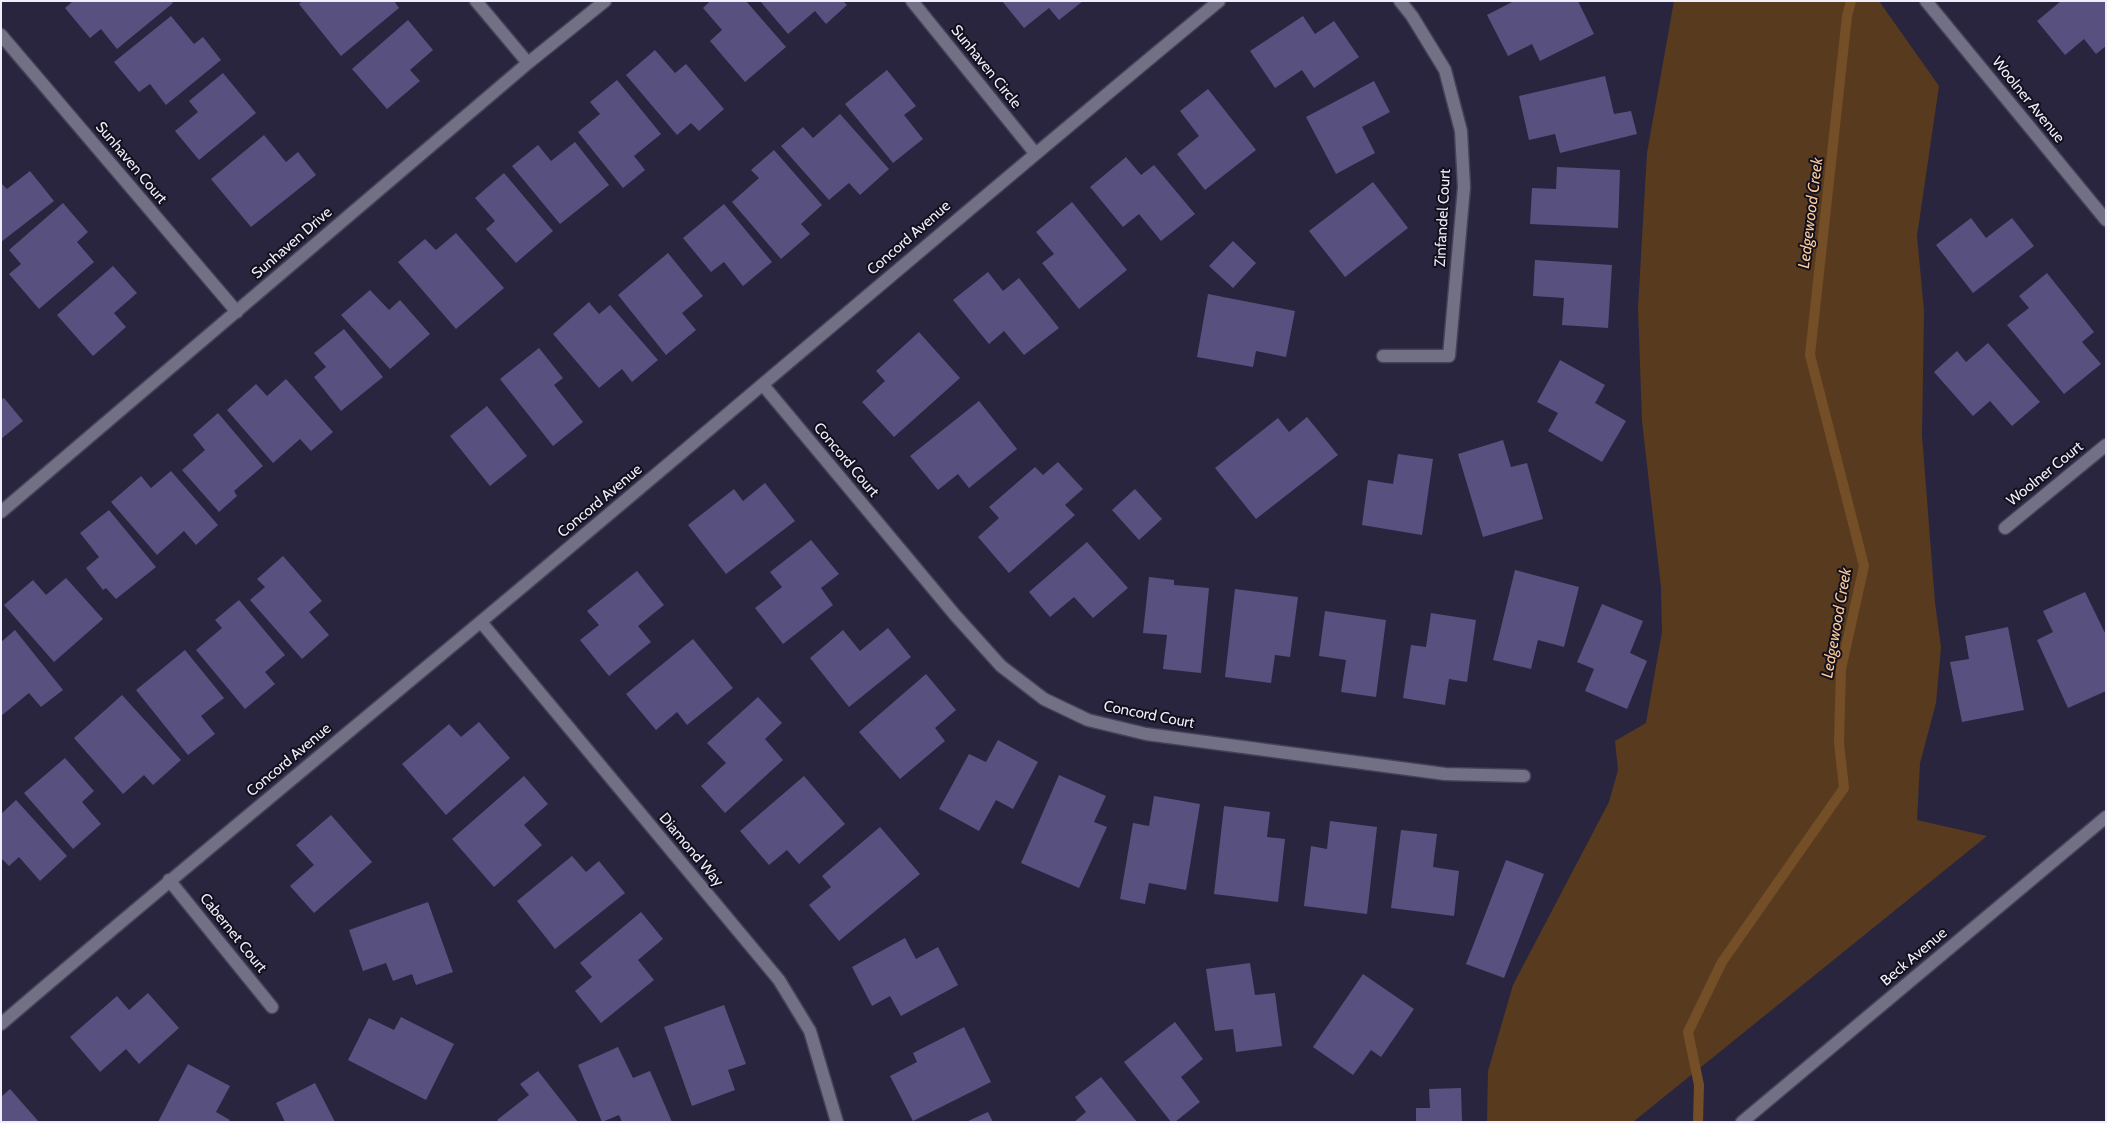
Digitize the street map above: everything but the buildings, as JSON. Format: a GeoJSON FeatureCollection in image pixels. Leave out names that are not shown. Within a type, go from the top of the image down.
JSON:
{"type":"FeatureCollection","features":[{"type":"Feature","properties":{"kind":"street"},"geometry":{"type":"LineString","coordinates":[[476,1],[528,63]]}},
{"type":"Feature","properties":{"kind":"street","name":"Sunhaven Drive"},"geometry":{"type":"LineString","coordinates":[[1,512],[528,63],[605,1]]}},
{"type":"Feature","properties":{"kind":"street","name":"Sunhaven Circle"},"geometry":{"type":"LineString","coordinates":[[912,1],[1034,153]]}},
{"type":"Feature","properties":{"kind":"street","name":"Concord Avenue"},"geometry":{"type":"LineString","coordinates":[[1,1024],[169,880],[481,622],[763,385],[1034,153],[1219,1]]}},
{"type":"Feature","properties":{"kind":"street","name":"Zinfandel Court"},"geometry":{"type":"LineString","coordinates":[[1383,356],[1449,356],[1464,187],[1461,131],[1445,70],[1412,16],[1400,1]]}},
{"type":"Feature","properties":{"kind":"street","name":"Woolner Avenue"},"geometry":{"type":"LineString","coordinates":[[1926,1],[2106,220]]}},
{"type":"Feature","properties":{"kind":"street","name":"Sunhaven Court"},"geometry":{"type":"LineString","coordinates":[[1,35],[237,312]]}},
{"type":"Feature","properties":{"kind":"street","name":"Concord Court"},"geometry":{"type":"LineString","coordinates":[[763,385],[955,615],[1001,666],[1044,699],[1088,720],[1146,734],[1445,774],[1524,776]]}},
{"type":"Feature","properties":{"kind":"street","name":"Woolner Court"},"geometry":{"type":"LineString","coordinates":[[2005,528],[2106,445]]}},
{"type":"Feature","properties":{"kind":"street","name":"Diamond Way"},"geometry":{"type":"LineString","coordinates":[[481,622],[779,980],[810,1032],[837,1122]]}},
{"type":"Feature","properties":{"kind":"street","name":"Beck Avenue"},"geometry":{"type":"LineString","coordinates":[[1744,1121],[2106,816]]}},
{"type":"Feature","properties":{"kind":"street","name":"Cabernet Court"},"geometry":{"type":"LineString","coordinates":[[169,880],[272,1007]]}},
{"type":"Feature","properties":{"kind":"shaded area"},"geometry":{"type":"Polygon","coordinates":[[[1674,1],[1879,1],[1939,86],[1917,236],[1924,311],[1922,435],[1935,603],[1941,647],[1936,703],[1920,763],[1917,820],[1987,836],[1633,1122],[1487,1122],[1488,1071],[1513,985],[1609,802],[1618,770],[1615,741],[1646,723],[1662,632],[1661,587],[1642,421],[1638,308],[1647,153],[1674,1]]]}},
{"type":"Feature","properties":{"kind":"waterway","name":"Ledgewood Creek"},"geometry":{"type":"LineString","coordinates":[[1698,1122],[1699,1085],[1688,1032],[1722,962],[1844,788],[1839,743],[1841,669],[1864,566],[1810,355],[1847,16],[1851,1]]}}]}
